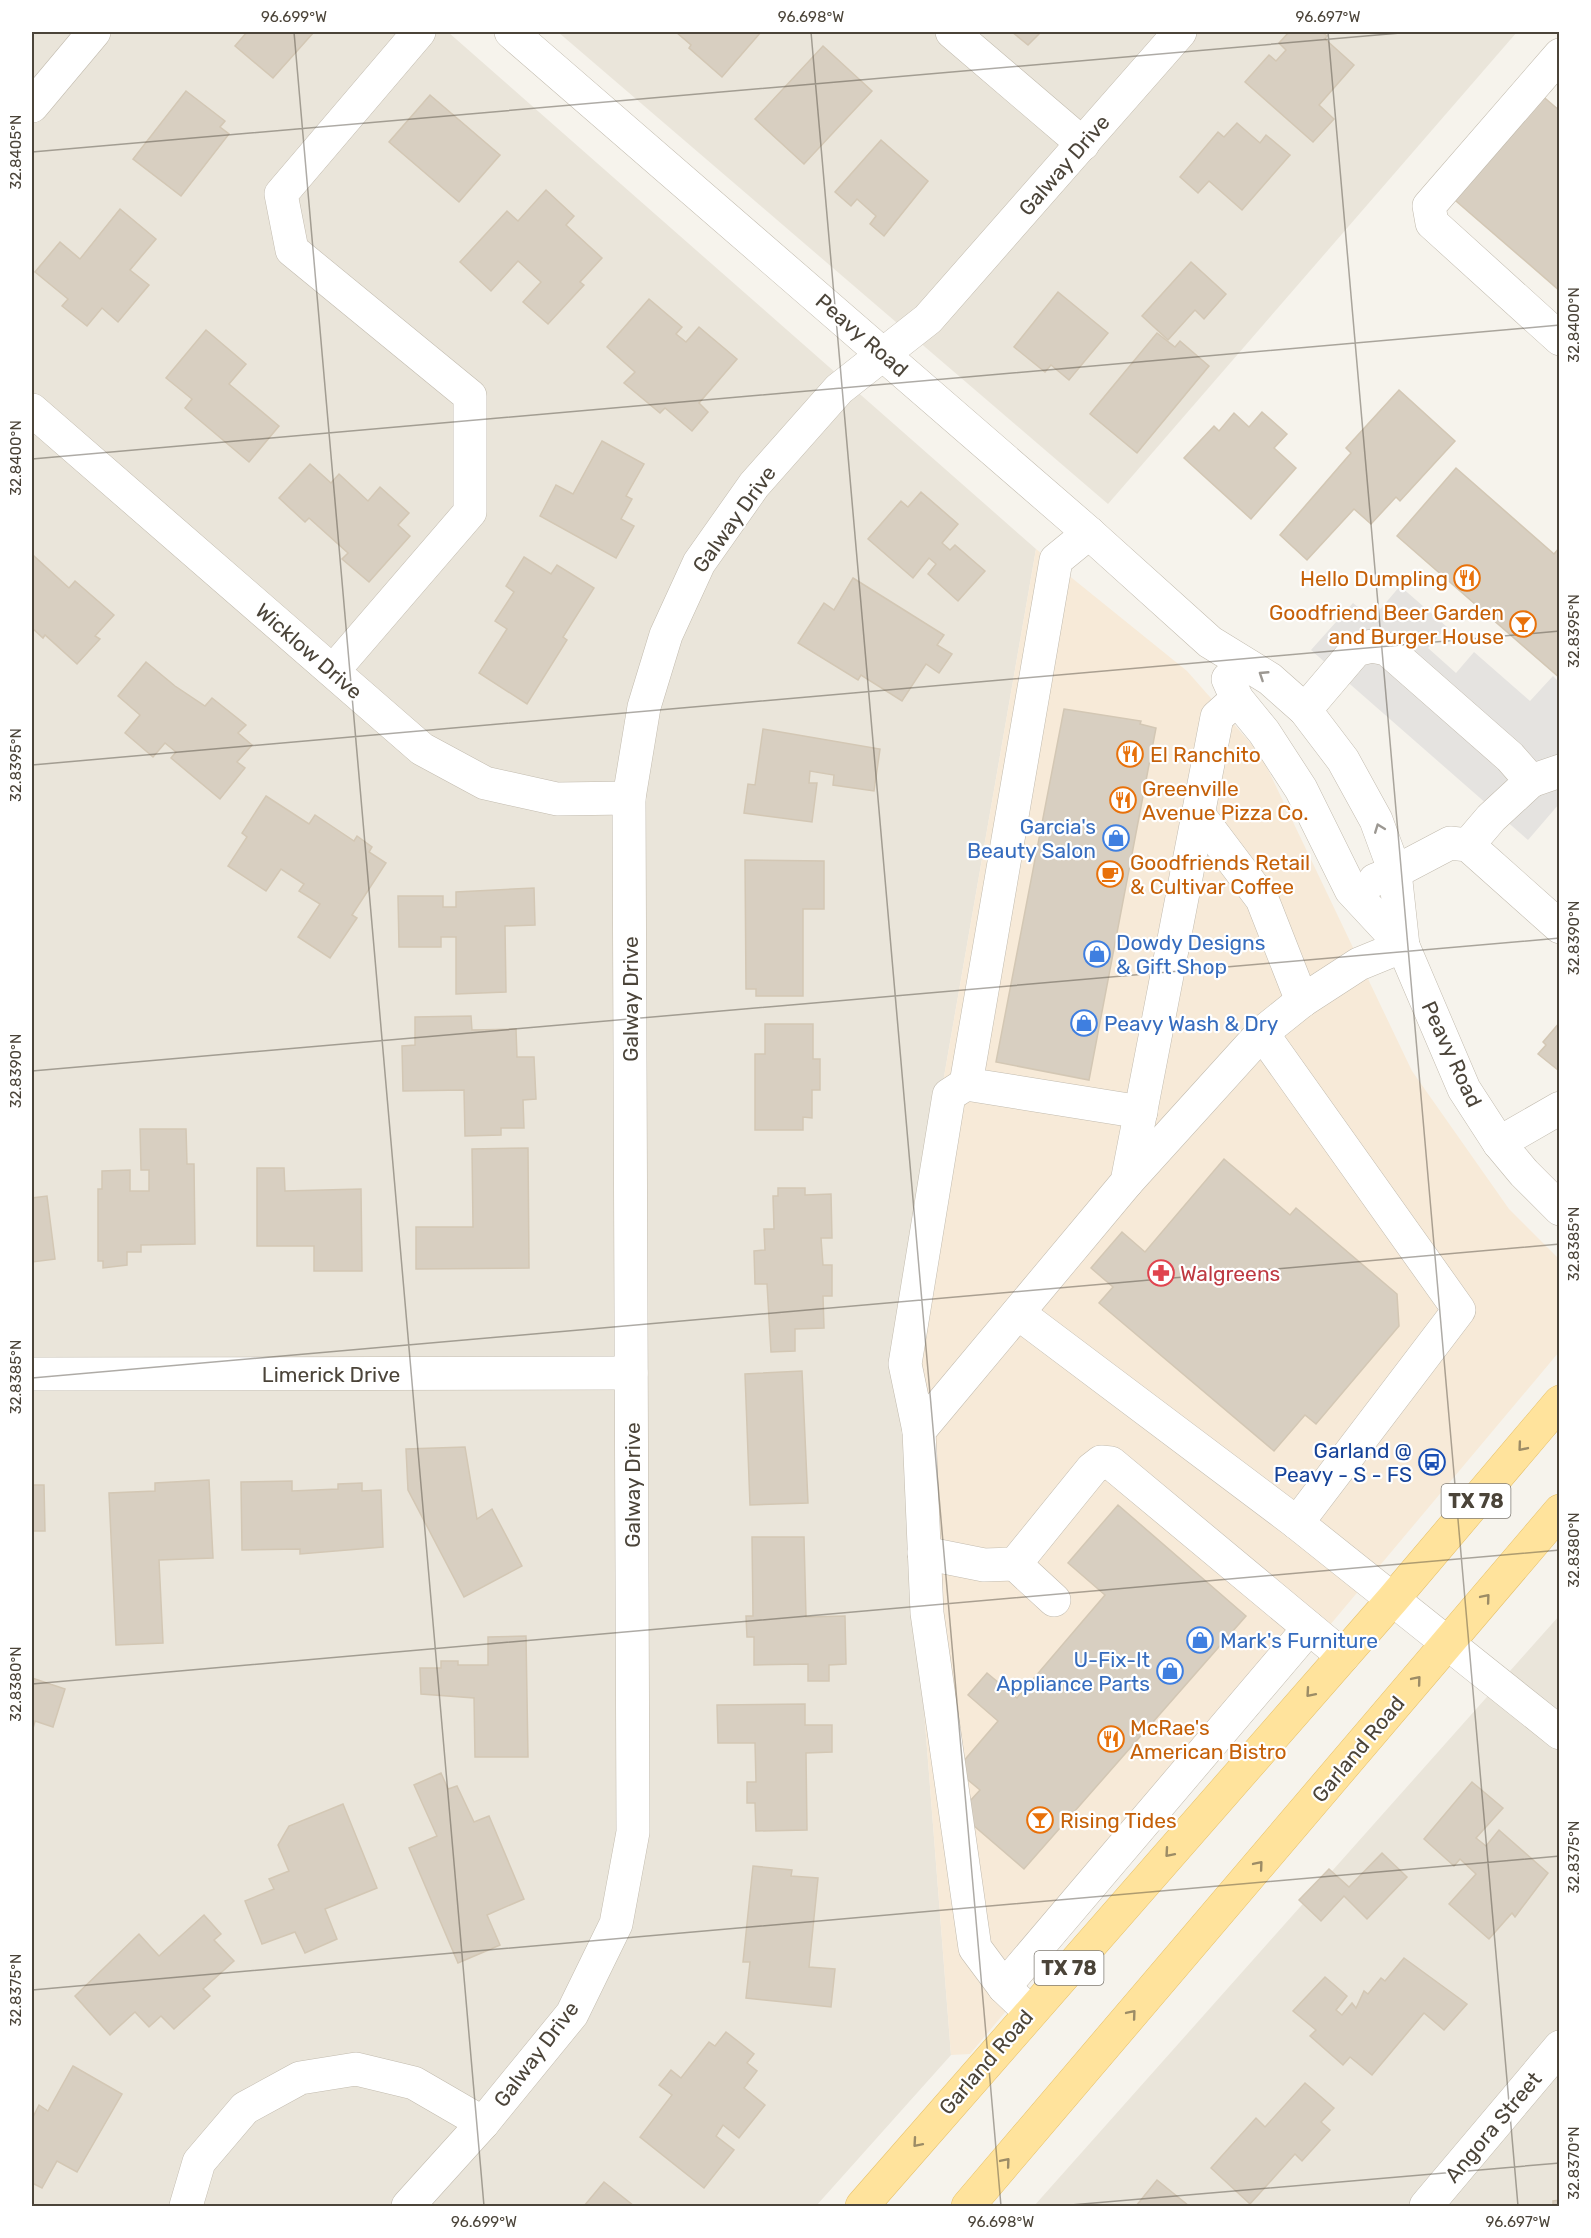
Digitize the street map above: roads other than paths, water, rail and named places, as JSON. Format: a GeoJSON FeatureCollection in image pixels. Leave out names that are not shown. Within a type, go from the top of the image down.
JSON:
{"type":"FeatureCollection","features":[{"type":"Feature","properties":{"kind":"main road","name":"Garland Road"},"geometry":{"type":"LineString","coordinates":[[862,2206],[1393,1599],[1560,1402]]}},
{"type":"Feature","properties":{"kind":"main road","name":"Garland Road"},"geometry":{"type":"LineString","coordinates":[[968,2206],[1560,1510]]}},
{"type":"Feature","properties":{"kind":"street"},"geometry":{"type":"LineString","coordinates":[[32,106],[94,32]]}},
{"type":"Feature","properties":{"kind":"street"},"geometry":{"type":"LineString","coordinates":[[333,671],[470,512],[470,396],[292,250],[281,194],[419,32]]}},
{"type":"Feature","properties":{"kind":"street","name":"Peavy Road"},"geometry":{"type":"LineString","coordinates":[[511,32],[1089,533],[1210,642],[1270,679],[1305,711],[1343,760],[1376,820],[1395,872],[1403,946],[1464,1089],[1499,1143],[1524,1173],[1560,1209]]}},
{"type":"Feature","properties":{"kind":"street"},"geometry":{"type":"LineString","coordinates":[[952,32],[1083,144]]}},
{"type":"Feature","properties":{"kind":"street","name":"Galway Drive"},"geometry":{"type":"LineString","coordinates":[[408,2206],[483,2123],[572,2014],[616,1924],[633,1832],[629,798],[644,707],[666,635],[699,563],[754,485],[839,389],[928,319],[1180,32]]}},
{"type":"Feature","properties":{"kind":"street"},"geometry":{"type":"LineString","coordinates":[[1560,55],[1429,206],[1432,223],[1560,339]]}},
{"type":"Feature","properties":{"kind":"street","name":"Wicklow Drive"},"geometry":{"type":"LineString","coordinates":[[32,410],[422,748],[485,783],[557,799],[629,798]]}},
{"type":"Feature","properties":{"kind":"street"},"geometry":{"type":"LineString","coordinates":[[966,1084],[1056,560],[1089,533]]}},
{"type":"Feature","properties":{"kind":"street","name":"Peavy Road"},"geometry":{"type":"LineString","coordinates":[[1210,642],[1237,699],[1264,732],[1301,789],[1351,890],[1403,946]]}},
{"type":"Feature","properties":{"kind":"street"},"geometry":{"type":"LineString","coordinates":[[1305,711],[1356,650],[1372,646],[1387,649],[1510,757],[1545,776],[1491,818],[1468,845]]}},
{"type":"Feature","properties":{"kind":"street"},"geometry":{"type":"LineString","coordinates":[[1127,1182],[1217,717],[1237,699]]}},
{"type":"Feature","properties":{"kind":"street"},"geometry":{"type":"LineString","coordinates":[[1198,814],[1262,899],[1302,1000]]}},
{"type":"Feature","properties":{"kind":"street"},"geometry":{"type":"LineString","coordinates":[[1351,890],[1395,872],[1450,843],[1468,845],[1560,927]]}},
{"type":"Feature","properties":{"kind":"street"},"geometry":{"type":"LineString","coordinates":[[919,1431],[1127,1182],[1262,1034],[1302,1000],[1359,964],[1403,946]]}},
{"type":"Feature","properties":{"kind":"street"},"geometry":{"type":"LineString","coordinates":[[1262,1034],[1459,1310],[1297,1523]]}},
{"type":"Feature","properties":{"kind":"street"},"geometry":{"type":"LineString","coordinates":[[1030,2012],[1004,1986],[975,1948],[927,1613],[919,1431],[905,1364],[949,1095],[966,1084],[1141,1112]]}},
{"type":"Feature","properties":{"kind":"street"},"geometry":{"type":"LineString","coordinates":[[1499,1143],[1560,1108]]}},
{"type":"Feature","properties":{"kind":"street"},"geometry":{"type":"LineString","coordinates":[[1018,1313],[1297,1523],[1560,1732]]}},
{"type":"Feature","properties":{"kind":"street","name":"Limerick Drive"},"geometry":{"type":"LineString","coordinates":[[32,1374],[631,1373]]}},
{"type":"Feature","properties":{"kind":"street"},"geometry":{"type":"LineString","coordinates":[[1015,1564],[1092,1468],[1101,1462],[1111,1463],[1343,1656]]}},
{"type":"Feature","properties":{"kind":"street"},"geometry":{"type":"LineString","coordinates":[[924,1553],[984,1565],[1015,1564],[1054,1600]]}},
{"type":"Feature","properties":{"kind":"street"},"geometry":{"type":"LineString","coordinates":[[1004,1986],[1310,1628]]}},
{"type":"Feature","properties":{"kind":"street"},"geometry":{"type":"LineString","coordinates":[[1246,1703],[1278,1730]]}},
{"type":"Feature","properties":{"kind":"street"},"geometry":{"type":"LineString","coordinates":[[1176,1785],[1206,1812]]}},
{"type":"Feature","properties":{"kind":"street"},"geometry":{"type":"LineString","coordinates":[[1105,1869],[1134,1893]]}},
{"type":"Feature","properties":{"kind":"street","name":"Angora Street"},"geometry":{"type":"LineString","coordinates":[[1426,2206],[1560,2047]]}},
{"type":"Feature","properties":{"kind":"street","name":"Galway Drive"},"geometry":{"type":"LineString","coordinates":[[186,2206],[199,2162],[245,2108],[300,2078],[356,2069],[414,2083],[483,2123]]}},
{"type":"Feature","properties":{"kind":"place","name":"Hello Dumpling"},"geometry":{"type":"Point","coordinates":[1467,578]}},
{"type":"Feature","properties":{"kind":"place","name":"Goodfriend Beer Garden and Burger House"},"geometry":{"type":"Point","coordinates":[1523,624]}},
{"type":"Feature","properties":{"kind":"place","name":"El Ranchito"},"geometry":{"type":"Point","coordinates":[1130,754]}},
{"type":"Feature","properties":{"kind":"place","name":"Greenville Avenue Pizza Co."},"geometry":{"type":"Point","coordinates":[1123,800]}},
{"type":"Feature","properties":{"kind":"place","name":"Garcia's Beauty Salon"},"geometry":{"type":"Point","coordinates":[1116,838]}},
{"type":"Feature","properties":{"kind":"place","name":"Goodfriends Retail & Cultivar Coffee"},"geometry":{"type":"Point","coordinates":[1110,874]}},
{"type":"Feature","properties":{"kind":"place","name":"Dowdy Designs & Gift Shop"},"geometry":{"type":"Point","coordinates":[1097,954]}},
{"type":"Feature","properties":{"kind":"place","name":"Peavy Wash & Dry"},"geometry":{"type":"Point","coordinates":[1084,1023]}},
{"type":"Feature","properties":{"kind":"place","name":"Walgreens"},"geometry":{"type":"Point","coordinates":[1161,1273]}},
{"type":"Feature","properties":{"kind":"place","name":"Garland @ Peavy - S - FS"},"geometry":{"type":"Point","coordinates":[1432,1462]}},
{"type":"Feature","properties":{"kind":"place","name":"Mark's Furniture"},"geometry":{"type":"Point","coordinates":[1200,1640]}},
{"type":"Feature","properties":{"kind":"place","name":"U-Fix-It Appliance Parts"},"geometry":{"type":"Point","coordinates":[1170,1671]}},
{"type":"Feature","properties":{"kind":"place","name":"McRae's American Bistro"},"geometry":{"type":"Point","coordinates":[1111,1739]}},
{"type":"Feature","properties":{"kind":"place","name":"Rising Tides"},"geometry":{"type":"Point","coordinates":[1040,1820]}}]}
